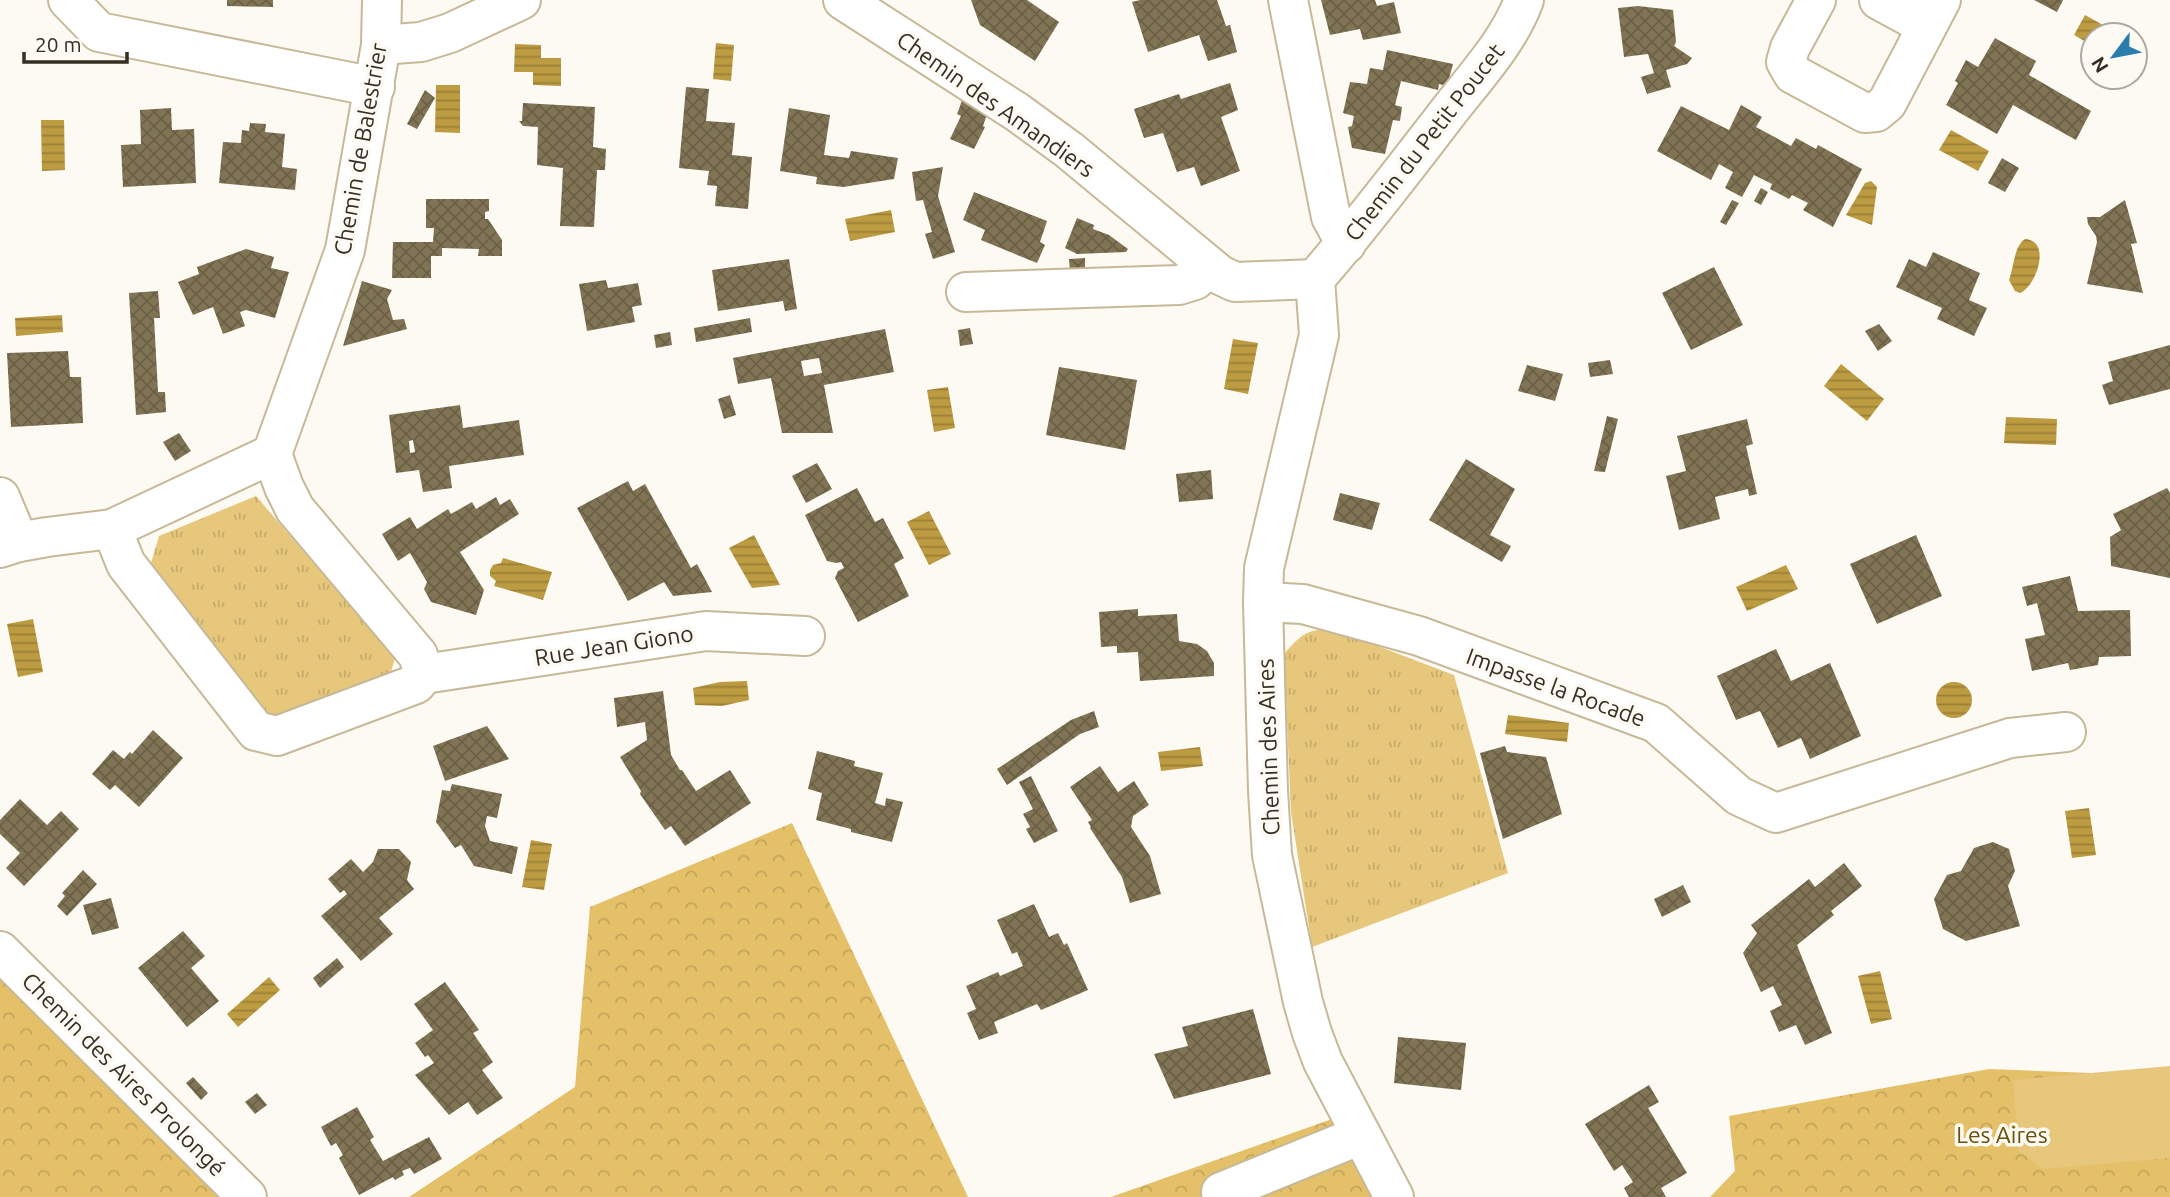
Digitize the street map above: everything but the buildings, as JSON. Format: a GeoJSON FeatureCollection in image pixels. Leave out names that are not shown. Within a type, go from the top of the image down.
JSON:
{"type":"FeatureCollection","features":[{"type":"Feature","properties":{"kind":"street"},"geometry":{"type":"LineString","coordinates":[[68,0],[99,32],[374,87]]}},
{"type":"Feature","properties":{"kind":"street","name":"Chemin de Balestrier"},"geometry":{"type":"LineString","coordinates":[[272,454],[345,250],[381,45],[382,0]]}},
{"type":"Feature","properties":{"kind":"street"},"geometry":{"type":"LineString","coordinates":[[381,45],[421,41],[450,33],[521,0]]}},
{"type":"Feature","properties":{"kind":"street","name":"Chemin des Amandiers"},"geometry":{"type":"LineString","coordinates":[[843,0],[1017,112],[1069,150],[1220,275],[1236,282],[1315,279]]}},
{"type":"Feature","properties":{"kind":"street"},"geometry":{"type":"LineString","coordinates":[[1288,0],[1331,217],[1346,244]]}},
{"type":"Feature","properties":{"kind":"street","name":"Chemin du Petit Poucet"},"geometry":{"type":"LineString","coordinates":[[1315,279],[1346,244],[1516,22],[1524,0]]}},
{"type":"Feature","properties":{"kind":"street"},"geometry":{"type":"LineString","coordinates":[[1816,0],[1790,48],[1786,62],[1793,74],[1865,113],[1876,112],[1887,103],[1934,13],[1879,0]]}},
{"type":"Feature","properties":{"kind":"street"},"geometry":{"type":"LineString","coordinates":[[967,292],[1178,285],[1195,280],[1209,267]]}},
{"type":"Feature","properties":{"kind":"street","name":"Chemin des Aires"},"geometry":{"type":"LineString","coordinates":[[1315,279],[1319,335],[1264,568],[1268,791],[1272,856],[1312,1033],[1323,1062],[1394,1197]]}},
{"type":"Feature","properties":{"kind":"street"},"geometry":{"type":"LineString","coordinates":[[0,497],[9,545],[112,529],[272,454],[295,509],[418,655],[424,674],[416,684],[277,736],[256,731],[126,564],[112,529]]}},
{"type":"Feature","properties":{"kind":"street","name":"Impasse la Rocade"},"geometry":{"type":"LineString","coordinates":[[1263,602],[1303,604],[1419,636],[1656,723],[1739,796],[1776,813],[2010,738],[2066,732]]}},
{"type":"Feature","properties":{"kind":"street","name":"Rue Jean Giono"},"geometry":{"type":"LineString","coordinates":[[424,674],[706,631],[804,636]]}},
{"type":"Feature","properties":{"kind":"street","name":"Chemin des Aires Prolongé"},"geometry":{"type":"LineString","coordinates":[[0,951],[247,1197]]}},
{"type":"Feature","properties":{"kind":"street"},"geometry":{"type":"LineString","coordinates":[[1221,1192],[1361,1135]]}},
{"type":"Feature","properties":{"kind":"green space"},"geometry":{"type":"Polygon","coordinates":[[[256,496],[395,658],[389,679],[282,718],[262,711],[151,563],[159,536],[256,496]]]}},
{"type":"Feature","properties":{"kind":"green space"},"geometry":{"type":"Polygon","coordinates":[[[1330,628],[1454,675],[1508,873],[1312,947],[1291,812],[1284,654],[1304,635],[1330,628]]]}},
{"type":"Feature","properties":{"kind":"green space"},"geometry":{"type":"Polygon","coordinates":[[[792,823],[968,1197],[409,1197],[575,1087],[590,907],[792,823]]]}},
{"type":"Feature","properties":{"kind":"green space"},"geometry":{"type":"Polygon","coordinates":[[[0,958],[232,1197],[0,1197],[0,958]]]}},
{"type":"Feature","properties":{"kind":"green space"},"geometry":{"type":"Polygon","coordinates":[[[2170,1066],[2170,1158],[2043,1169],[2019,1151],[2013,1080],[2170,1066]]]}},
{"type":"Feature","properties":{"kind":"green space","name":"Les Aires"},"geometry":{"type":"Polygon","coordinates":[[[1989,1069],[2170,1076],[2170,1197],[1710,1197],[1735,1171],[1729,1116],[1989,1069]]]}},
{"type":"Feature","properties":{"kind":"green space"},"geometry":{"type":"Polygon","coordinates":[[[1349,1113],[1391,1197],[1111,1197],[1349,1113]]]}},
{"type":"Feature","properties":{"kind":"shaded area"},"geometry":{"type":"Polygon","coordinates":[[[2085,15],[2096,21],[2082,21],[2085,15]]]}},
{"type":"Feature","properties":{"kind":"shaded area"},"geometry":{"type":"Polygon","coordinates":[[[716,43],[734,45],[731,81],[713,79],[716,43]]]}},
{"type":"Feature","properties":{"kind":"shaded area"},"geometry":{"type":"Polygon","coordinates":[[[515,44],[541,45],[541,58],[561,58],[561,86],[533,85],[533,72],[514,72],[515,44]]]}},
{"type":"Feature","properties":{"kind":"shaded area"},"geometry":{"type":"Polygon","coordinates":[[[436,85],[460,85],[460,133],[435,132],[436,85]]]}},
{"type":"Feature","properties":{"kind":"shaded area"},"geometry":{"type":"Polygon","coordinates":[[[41,120],[64,120],[65,170],[42,171],[41,120]]]}},
{"type":"Feature","properties":{"kind":"shaded area"},"geometry":{"type":"Polygon","coordinates":[[[1951,130],[1989,151],[1978,171],[1939,150],[1951,130]]]}},
{"type":"Feature","properties":{"kind":"shaded area"},"geometry":{"type":"Polygon","coordinates":[[[1871,181],[1877,187],[1872,225],[1846,215],[1865,183],[1871,181]]]}},
{"type":"Feature","properties":{"kind":"shaded area"},"geometry":{"type":"Polygon","coordinates":[[[891,210],[895,232],[850,241],[845,219],[891,210]]]}},
{"type":"Feature","properties":{"kind":"shaded area"},"geometry":{"type":"Polygon","coordinates":[[[2025,239],[2033,242],[2040,256],[2036,274],[2020,293],[2015,291],[2009,280],[2016,252],[2025,239]]]}},
{"type":"Feature","properties":{"kind":"shaded area"},"geometry":{"type":"Polygon","coordinates":[[[62,315],[63,332],[16,336],[15,318],[62,315]]]}},
{"type":"Feature","properties":{"kind":"shaded area"},"geometry":{"type":"Polygon","coordinates":[[[1233,339],[1258,343],[1248,394],[1224,389],[1233,339]]]}},
{"type":"Feature","properties":{"kind":"shaded area"},"geometry":{"type":"Polygon","coordinates":[[[1841,364],[1884,399],[1867,421],[1824,386],[1841,364]]]}},
{"type":"Feature","properties":{"kind":"shaded area"},"geometry":{"type":"Polygon","coordinates":[[[948,387],[955,428],[934,432],[927,390],[948,387]]]}},
{"type":"Feature","properties":{"kind":"shaded area"},"geometry":{"type":"Polygon","coordinates":[[[2006,417],[2057,419],[2056,445],[2004,443],[2006,417]]]}},
{"type":"Feature","properties":{"kind":"shaded area"},"geometry":{"type":"Polygon","coordinates":[[[929,511],[951,554],[929,565],[907,522],[929,511]]]}},
{"type":"Feature","properties":{"kind":"shaded area"},"geometry":{"type":"Polygon","coordinates":[[[754,535],[780,585],[752,588],[729,548],[754,535]]]}},
{"type":"Feature","properties":{"kind":"shaded area"},"geometry":{"type":"Polygon","coordinates":[[[503,558],[552,572],[543,600],[494,586],[496,581],[490,576],[490,570],[493,565],[501,563],[503,558]]]}},
{"type":"Feature","properties":{"kind":"shaded area"},"geometry":{"type":"Polygon","coordinates":[[[1786,565],[1798,589],[1747,611],[1736,587],[1786,565]]]}},
{"type":"Feature","properties":{"kind":"shaded area"},"geometry":{"type":"Polygon","coordinates":[[[33,619],[43,672],[18,677],[7,624],[33,619]]]}},
{"type":"Feature","properties":{"kind":"shaded area"},"geometry":{"type":"Polygon","coordinates":[[[747,681],[749,700],[722,706],[695,705],[693,688],[720,682],[747,681]]]}},
{"type":"Feature","properties":{"kind":"shaded area"},"geometry":{"type":"Polygon","coordinates":[[[1954,682],[1967,687],[1972,700],[1967,713],[1954,718],[1941,713],[1936,700],[1941,687],[1954,682]]]}},
{"type":"Feature","properties":{"kind":"shaded area"},"geometry":{"type":"Polygon","coordinates":[[[1508,715],[1569,723],[1567,742],[1505,734],[1508,715]]]}},
{"type":"Feature","properties":{"kind":"shaded area"},"geometry":{"type":"Polygon","coordinates":[[[1200,747],[1203,766],[1161,771],[1158,752],[1200,747]]]}},
{"type":"Feature","properties":{"kind":"shaded area"},"geometry":{"type":"Polygon","coordinates":[[[2089,808],[2096,855],[2072,858],[2065,811],[2089,808]]]}},
{"type":"Feature","properties":{"kind":"shaded area"},"geometry":{"type":"Polygon","coordinates":[[[531,840],[552,844],[544,890],[522,887],[531,840]]]}},
{"type":"Feature","properties":{"kind":"shaded area"},"geometry":{"type":"Polygon","coordinates":[[[1880,971],[1892,1019],[1871,1024],[1858,976],[1880,971]]]}},
{"type":"Feature","properties":{"kind":"shaded area"},"geometry":{"type":"Polygon","coordinates":[[[269,977],[280,990],[238,1027],[227,1014],[269,977]]]}}]}
